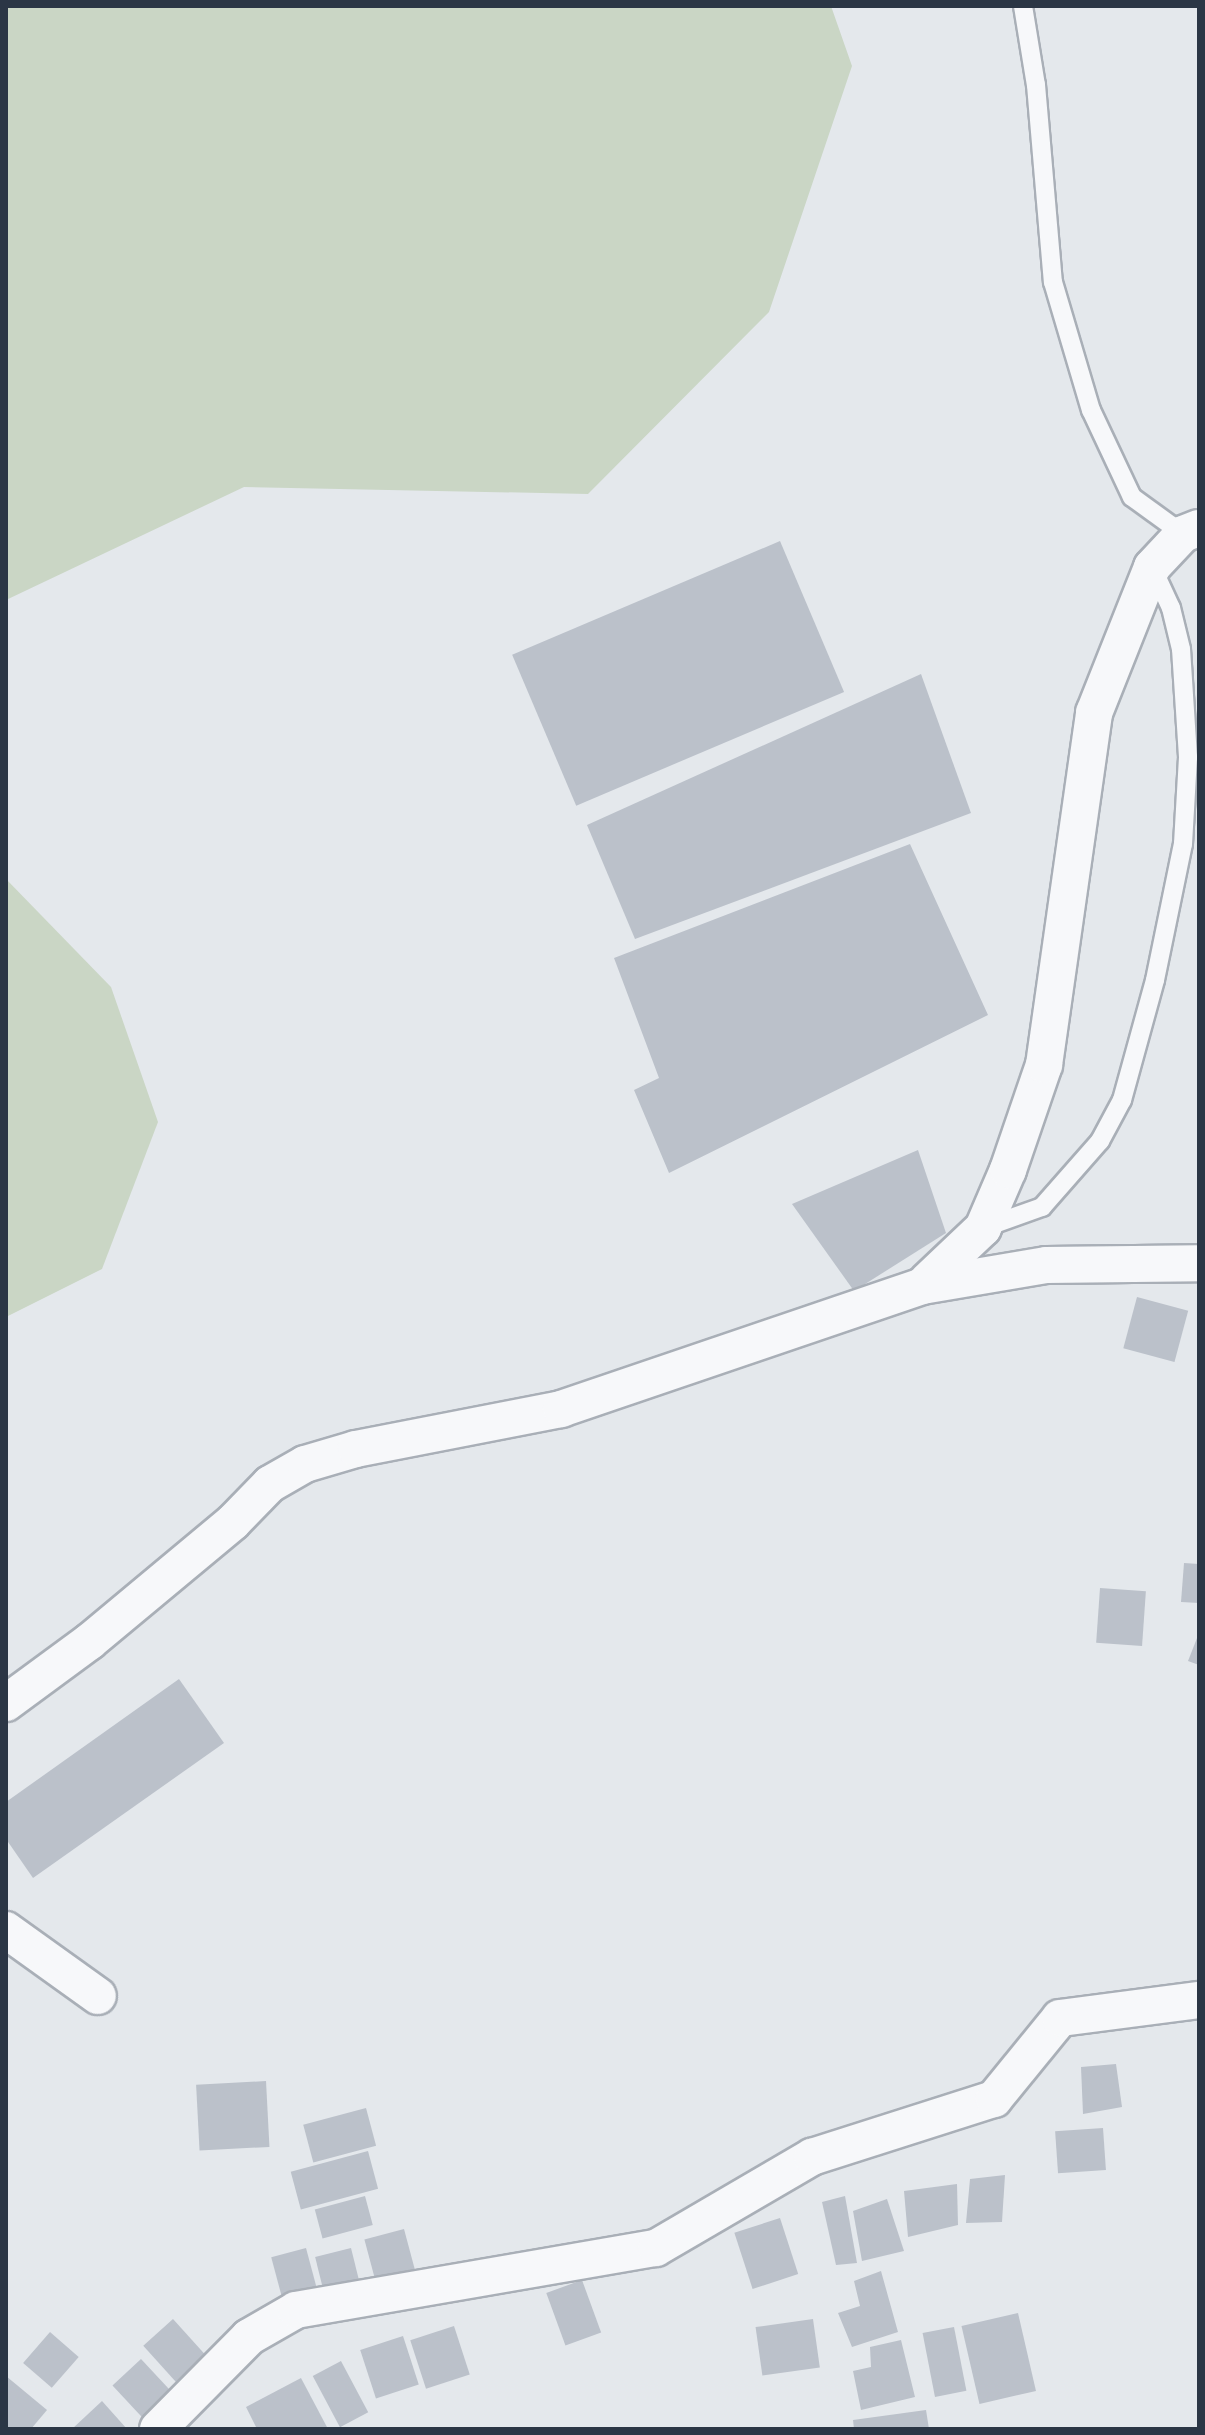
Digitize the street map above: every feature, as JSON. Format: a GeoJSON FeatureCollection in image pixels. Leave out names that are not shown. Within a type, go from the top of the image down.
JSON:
{"type":"FeatureCollection","features":[{"type":"Feature","properties":{"kind":"street"},"geometry":{"type":"LineString","coordinates":[[922,1286],[983,1228],[1044,1065],[1094,713],[1152,567],[1191,531]]}},
{"type":"Feature","properties":{"kind":"street"},"geometry":{"type":"LineString","coordinates":[[6,1703],[89,1642],[233,1522],[270,1484],[305,1464],[356,1449],[561,1409],[922,1286],[1046,1265],[1199,1263]]}},
{"type":"Feature","properties":{"kind":"street"},"geometry":{"type":"LineString","coordinates":[[6,1930],[98,1996]]}},
{"type":"Feature","properties":{"kind":"street"},"geometry":{"type":"LineString","coordinates":[[158,2429],[249,2337],[296,2310],[656,2248],[812,2157],[994,2099],[1060,2018],[1199,2000]]}},
{"type":"Feature","properties":{"kind":"lane"},"geometry":{"type":"LineString","coordinates":[[1023,6],[1036,85],[1053,282],[1091,410],[1132,497],[1191,531]]}},
{"type":"Feature","properties":{"kind":"lane"},"geometry":{"type":"LineString","coordinates":[[983,1228],[1042,1207],[1100,1141],[1122,1100],[1155,980],[1183,844],[1188,757],[1181,649],[1171,608],[1152,567]]}},
{"type":"Feature","properties":{"kind":"green space"},"geometry":{"type":"Polygon","coordinates":[[[6,6],[831,6],[852,66],[769,312],[588,494],[244,487],[6,600],[6,6]]]}},
{"type":"Feature","properties":{"kind":"green space"},"geometry":{"type":"Polygon","coordinates":[[[6,879],[111,987],[158,1122],[102,1269],[6,1317],[6,879]]]}},
{"type":"Feature","properties":{"kind":"building"},"geometry":{"type":"Polygon","coordinates":[[[780,541],[844,692],[576,806],[512,655],[780,541]]]}},
{"type":"Feature","properties":{"kind":"building"},"geometry":{"type":"Polygon","coordinates":[[[921,674],[971,813],[635,939],[587,825],[921,674]]]}},
{"type":"Feature","properties":{"kind":"building"},"geometry":{"type":"Polygon","coordinates":[[[910,844],[988,1015],[669,1173],[634,1090],[659,1078],[614,958],[910,844]]]}},
{"type":"Feature","properties":{"kind":"building"},"geometry":{"type":"Polygon","coordinates":[[[918,1150],[946,1233],[854,1291],[792,1204],[918,1150]]]}},
{"type":"Feature","properties":{"kind":"building"},"geometry":{"type":"Polygon","coordinates":[[[1137,1297],[1188,1311],[1174,1362],[1123,1348],[1137,1297]]]}},
{"type":"Feature","properties":{"kind":"building"},"geometry":{"type":"Polygon","coordinates":[[[1184,1563],[1199,1564],[1199,1603],[1181,1602],[1184,1563]]]}},
{"type":"Feature","properties":{"kind":"building"},"geometry":{"type":"Polygon","coordinates":[[[1100,1588],[1146,1591],[1142,1646],[1096,1643],[1100,1588]]]}},
{"type":"Feature","properties":{"kind":"building"},"geometry":{"type":"Polygon","coordinates":[[[1199,1633],[1199,1665],[1188,1661],[1199,1633]]]}},
{"type":"Feature","properties":{"kind":"building"},"geometry":{"type":"Polygon","coordinates":[[[179,1679],[224,1743],[33,1878],[6,1839],[6,1802],[179,1679]]]}},
{"type":"Feature","properties":{"kind":"building"},"geometry":{"type":"Polygon","coordinates":[[[1116,2064],[1122,2107],[1083,2114],[1081,2067],[1116,2064]]]}},
{"type":"Feature","properties":{"kind":"building"},"geometry":{"type":"Polygon","coordinates":[[[266,2081],[269,2147],[200,2151],[196,2085],[266,2081]]]}},
{"type":"Feature","properties":{"kind":"building"},"geometry":{"type":"Polygon","coordinates":[[[366,2108],[376,2146],[313,2162],[303,2125],[366,2108]]]}},
{"type":"Feature","properties":{"kind":"building"},"geometry":{"type":"Polygon","coordinates":[[[1103,2128],[1106,2170],[1058,2173],[1055,2131],[1103,2128]]]}},
{"type":"Feature","properties":{"kind":"building"},"geometry":{"type":"Polygon","coordinates":[[[368,2151],[378,2189],[301,2209],[291,2172],[368,2151]]]}},
{"type":"Feature","properties":{"kind":"building"},"geometry":{"type":"Polygon","coordinates":[[[1005,2175],[1002,2222],[966,2223],[970,2179],[1005,2175]]]}},
{"type":"Feature","properties":{"kind":"building"},"geometry":{"type":"Polygon","coordinates":[[[957,2184],[958,2225],[908,2237],[904,2191],[957,2184]]]}},
{"type":"Feature","properties":{"kind":"building"},"geometry":{"type":"Polygon","coordinates":[[[365,2196],[373,2225],[323,2238],[315,2209],[365,2196]]]}},
{"type":"Feature","properties":{"kind":"building"},"geometry":{"type":"Polygon","coordinates":[[[845,2196],[857,2263],[836,2265],[822,2202],[845,2196]]]}},
{"type":"Feature","properties":{"kind":"building"},"geometry":{"type":"Polygon","coordinates":[[[887,2199],[904,2251],[862,2261],[853,2211],[887,2199]]]}},
{"type":"Feature","properties":{"kind":"building"},"geometry":{"type":"Polygon","coordinates":[[[780,2218],[798,2274],[753,2289],[734,2233],[780,2218]]]}},
{"type":"Feature","properties":{"kind":"building"},"geometry":{"type":"Polygon","coordinates":[[[404,2229],[418,2281],[378,2292],[364,2240],[404,2229]]]}},
{"type":"Feature","properties":{"kind":"building"},"geometry":{"type":"Polygon","coordinates":[[[306,2248],[319,2297],[284,2307],[271,2257],[306,2248]]]}},
{"type":"Feature","properties":{"kind":"building"},"geometry":{"type":"Polygon","coordinates":[[[351,2248],[360,2284],[324,2293],[315,2257],[351,2248]]]}},
{"type":"Feature","properties":{"kind":"building"},"geometry":{"type":"Polygon","coordinates":[[[881,2271],[898,2332],[852,2347],[838,2313],[860,2306],[854,2281],[881,2271]]]}},
{"type":"Feature","properties":{"kind":"building"},"geometry":{"type":"Polygon","coordinates":[[[582,2280],[601,2333],[565,2346],[546,2293],[582,2280]]]}},
{"type":"Feature","properties":{"kind":"building"},"geometry":{"type":"Polygon","coordinates":[[[1018,2313],[1036,2391],[979,2404],[961,2326],[1018,2313]]]}},
{"type":"Feature","properties":{"kind":"building"},"geometry":{"type":"Polygon","coordinates":[[[173,2319],[212,2363],[183,2390],[143,2346],[173,2319]]]}},
{"type":"Feature","properties":{"kind":"building"},"geometry":{"type":"Polygon","coordinates":[[[813,2319],[820,2368],[762,2376],[756,2327],[813,2319]]]}},
{"type":"Feature","properties":{"kind":"building"},"geometry":{"type":"Polygon","coordinates":[[[454,2326],[470,2375],[426,2389],[410,2340],[454,2326]]]}},
{"type":"Feature","properties":{"kind":"building"},"geometry":{"type":"Polygon","coordinates":[[[954,2327],[966,2391],[935,2397],[923,2333],[954,2327]]]}},
{"type":"Feature","properties":{"kind":"building"},"geometry":{"type":"Polygon","coordinates":[[[50,2332],[79,2357],[52,2388],[23,2363],[50,2332]]]}},
{"type":"Feature","properties":{"kind":"building"},"geometry":{"type":"Polygon","coordinates":[[[403,2336],[419,2385],[376,2398],[360,2350],[403,2336]]]}},
{"type":"Feature","properties":{"kind":"building"},"geometry":{"type":"Polygon","coordinates":[[[901,2340],[915,2397],[861,2410],[853,2371],[871,2367],[870,2347],[901,2340]]]}},
{"type":"Feature","properties":{"kind":"building"},"geometry":{"type":"Polygon","coordinates":[[[141,2359],[178,2398],[149,2425],[112,2386],[141,2359]]]}},
{"type":"Feature","properties":{"kind":"building"},"geometry":{"type":"Polygon","coordinates":[[[341,2361],[368,2412],[340,2427],[313,2376],[341,2361]]]}},
{"type":"Feature","properties":{"kind":"building"},"geometry":{"type":"Polygon","coordinates":[[[6,2376],[47,2410],[31,2429],[6,2427],[6,2376]]]}},
{"type":"Feature","properties":{"kind":"building"},"geometry":{"type":"Polygon","coordinates":[[[301,2378],[328,2429],[257,2429],[246,2407],[301,2378]]]}},
{"type":"Feature","properties":{"kind":"building"},"geometry":{"type":"Polygon","coordinates":[[[102,2401],[127,2429],[72,2429],[102,2401]]]}},
{"type":"Feature","properties":{"kind":"building"},"geometry":{"type":"Polygon","coordinates":[[[926,2410],[929,2429],[854,2429],[853,2420],[926,2410]]]}}]}
